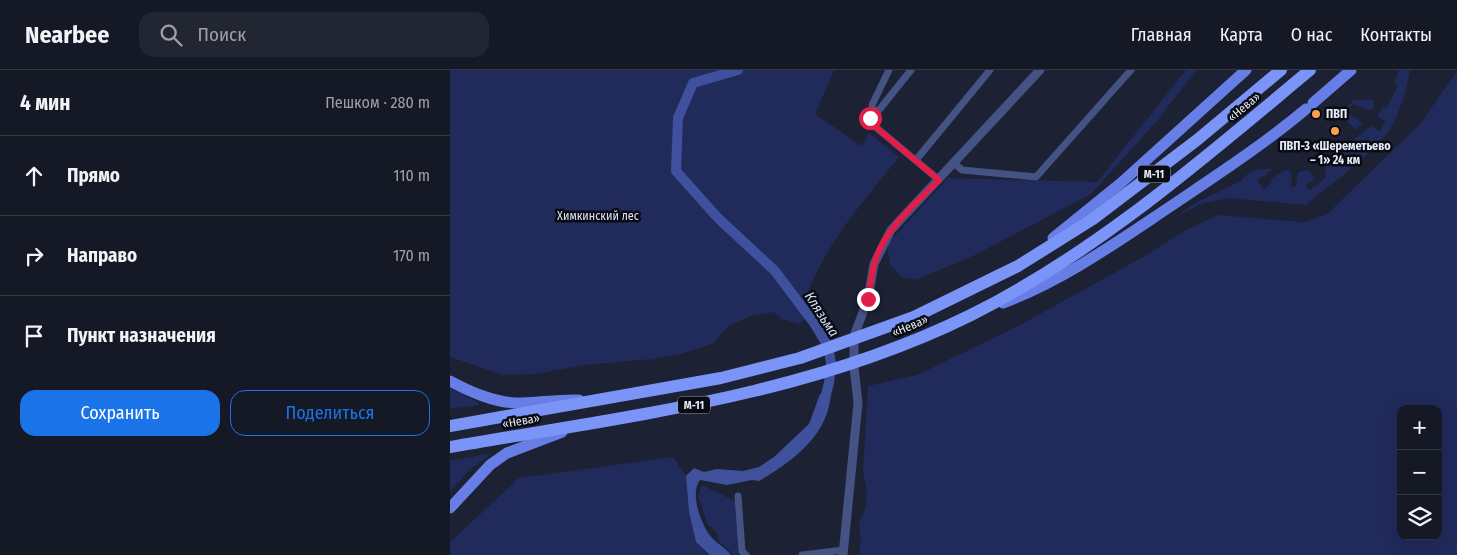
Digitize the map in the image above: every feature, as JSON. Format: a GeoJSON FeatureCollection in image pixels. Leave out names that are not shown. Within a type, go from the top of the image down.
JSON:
{"type":"FeatureCollection","features":[{"type":"Feature","properties":{"kind":"highway","name":"«Нева»"},"geometry":{"type":"LineString","coordinates":[[450,426],[721,378],[800,358],[914,317],[1018,266],[1093,220],[1197,140],[1281,70]]}},
{"type":"Feature","properties":{"kind":"highway","name":"«Нева»"},"geometry":{"type":"LineString","coordinates":[[450,447],[700,404],[801,381],[866,360],[971,314],[1045,273],[1107,233],[1177,179],[1310,70]]}},
{"type":"Feature","properties":{"kind":"main road","name":"М-11"},"geometry":{"type":"LineString","coordinates":[[1018,266],[1089,210],[1246,70]]}},
{"type":"Feature","properties":{"kind":"main road","name":"М-11"},"geometry":{"type":"LineString","coordinates":[[971,314],[1029,292],[1119,242],[1273,136],[1351,70]]}},
{"type":"Feature","properties":{"kind":"main road"},"geometry":{"type":"LineString","coordinates":[[450,381],[499,401],[517,403],[556,399],[596,400]]}},
{"type":"Feature","properties":{"kind":"main road","name":"М-11"},"geometry":{"type":"LineString","coordinates":[[450,508],[490,465],[507,453],[587,423]]}},
{"type":"Feature","properties":{"kind":"street"},"geometry":{"type":"LineString","coordinates":[[874,112],[872,104],[889,70]]}},
{"type":"Feature","properties":{"kind":"street"},"geometry":{"type":"LineString","coordinates":[[911,70],[879,110],[874,112],[870,118],[872,124],[939,180]]}},
{"type":"Feature","properties":{"kind":"street"},"geometry":{"type":"LineString","coordinates":[[916,160],[990,70]]}},
{"type":"Feature","properties":{"kind":"street"},"geometry":{"type":"LineString","coordinates":[[802,555],[844,553],[858,403],[854,367],[854,336],[856,324],[868,299],[874,264],[881,246],[891,230],[1040,70]]}},
{"type":"Feature","properties":{"kind":"street"},"geometry":{"type":"LineString","coordinates":[[954,164],[962,170],[1036,177],[1131,70]]}},
{"type":"Feature","properties":{"kind":"street"},"geometry":{"type":"LineString","coordinates":[[738,496],[742,551],[746,555]]}},
{"type":"Feature","properties":{"kind":"green space","name":"Химкинский лес"},"geometry":{"type":"Polygon","coordinates":[[[450,70],[834,70],[815,114],[862,146],[869,133],[899,157],[861,204],[826,254],[809,290],[817,301],[800,324],[782,319],[773,312],[753,315],[727,327],[714,343],[684,353],[652,359],[585,365],[535,374],[503,375],[450,357],[450,70]]]}},
{"type":"Feature","properties":{"kind":"green space"},"geometry":{"type":"Polygon","coordinates":[[[1186,70],[1196,70],[1158,120],[1091,194],[975,255],[916,280],[901,277],[890,264],[887,244],[948,178],[1097,182],[1186,70]]]}},
{"type":"Feature","properties":{"kind":"green space"},"geometry":{"type":"Polygon","coordinates":[[[1399,70],[1410,70],[1403,101],[1390,129],[1363,159],[1306,205],[1229,198],[1204,203],[1174,217],[1199,201],[1241,181],[1247,174],[1259,169],[1273,169],[1257,181],[1264,189],[1271,183],[1272,178],[1287,169],[1292,174],[1291,187],[1296,187],[1298,172],[1308,170],[1315,178],[1305,186],[1310,190],[1326,177],[1324,165],[1332,159],[1341,167],[1349,160],[1341,150],[1371,126],[1380,131],[1386,121],[1377,117],[1382,108],[1387,107],[1398,86],[1394,82],[1399,70]]]}},
{"type":"Feature","properties":{"kind":"green space"},"geometry":{"type":"Polygon","coordinates":[[[1455,74],[1457,74],[1457,555],[859,555],[861,539],[859,522],[866,507],[867,490],[863,473],[868,386],[917,375],[1014,328],[1145,256],[1184,231],[1218,215],[1303,222],[1326,215],[1420,124],[1455,74]]]}},
{"type":"Feature","properties":{"kind":"green space"},"geometry":{"type":"Polygon","coordinates":[[[1354,100],[1373,100],[1374,105],[1371,111],[1354,104],[1345,111],[1363,123],[1355,130],[1340,113],[1354,100]]]}},
{"type":"Feature","properties":{"kind":"green space"},"geometry":{"type":"Polygon","coordinates":[[[450,388],[478,402],[479,405],[450,409],[450,388]]]}},
{"type":"Feature","properties":{"kind":"green space"},"geometry":{"type":"Polygon","coordinates":[[[492,453],[469,470],[450,492],[450,461],[492,453]]]}},
{"type":"Feature","properties":{"kind":"green space"},"geometry":{"type":"Polygon","coordinates":[[[673,457],[686,476],[689,512],[696,542],[710,555],[450,555],[450,542],[519,478],[673,457]]]}},
{"type":"Feature","properties":{"kind":"green space"},"geometry":{"type":"Polygon","coordinates":[[[702,485],[737,502],[745,555],[734,555],[718,541],[717,533],[707,523],[698,495],[702,485]]]}},
{"type":"Feature","properties":{"kind":"shaded area"},"geometry":{"type":"Polygon","coordinates":[[[831,392],[829,407],[824,421],[816,434],[807,445],[784,465],[759,481],[752,480],[727,485],[700,480],[697,486],[696,502],[701,519],[713,539],[731,555],[710,555],[696,542],[689,512],[686,476],[694,468],[704,472],[717,469],[743,471],[759,467],[774,457],[809,424],[820,394],[831,392]]]}},
{"type":"Feature","properties":{"kind":"waterway","name":"Клязьма"},"geometry":{"type":"LineString","coordinates":[[738,70],[693,83],[678,118],[676,171],[718,218],[775,271],[814,323],[828,346],[831,363],[829,383],[823,406]]}},
{"type":"Feature","properties":{"kind":"place","name":"ПВП"},"geometry":{"type":"Point","coordinates":[1316,114]}},
{"type":"Feature","properties":{"kind":"place","name":"ПВП-3 «Шереметьево – 1» 24 км"},"geometry":{"type":"Point","coordinates":[1335,131]}},
{"type":"Feature","properties":{"kind":"route"},"geometry":{"type":"LineString","coordinates":[[868,299],[874,264],[881,246],[891,230],[939,180],[872,124],[870,118]]}}]}
